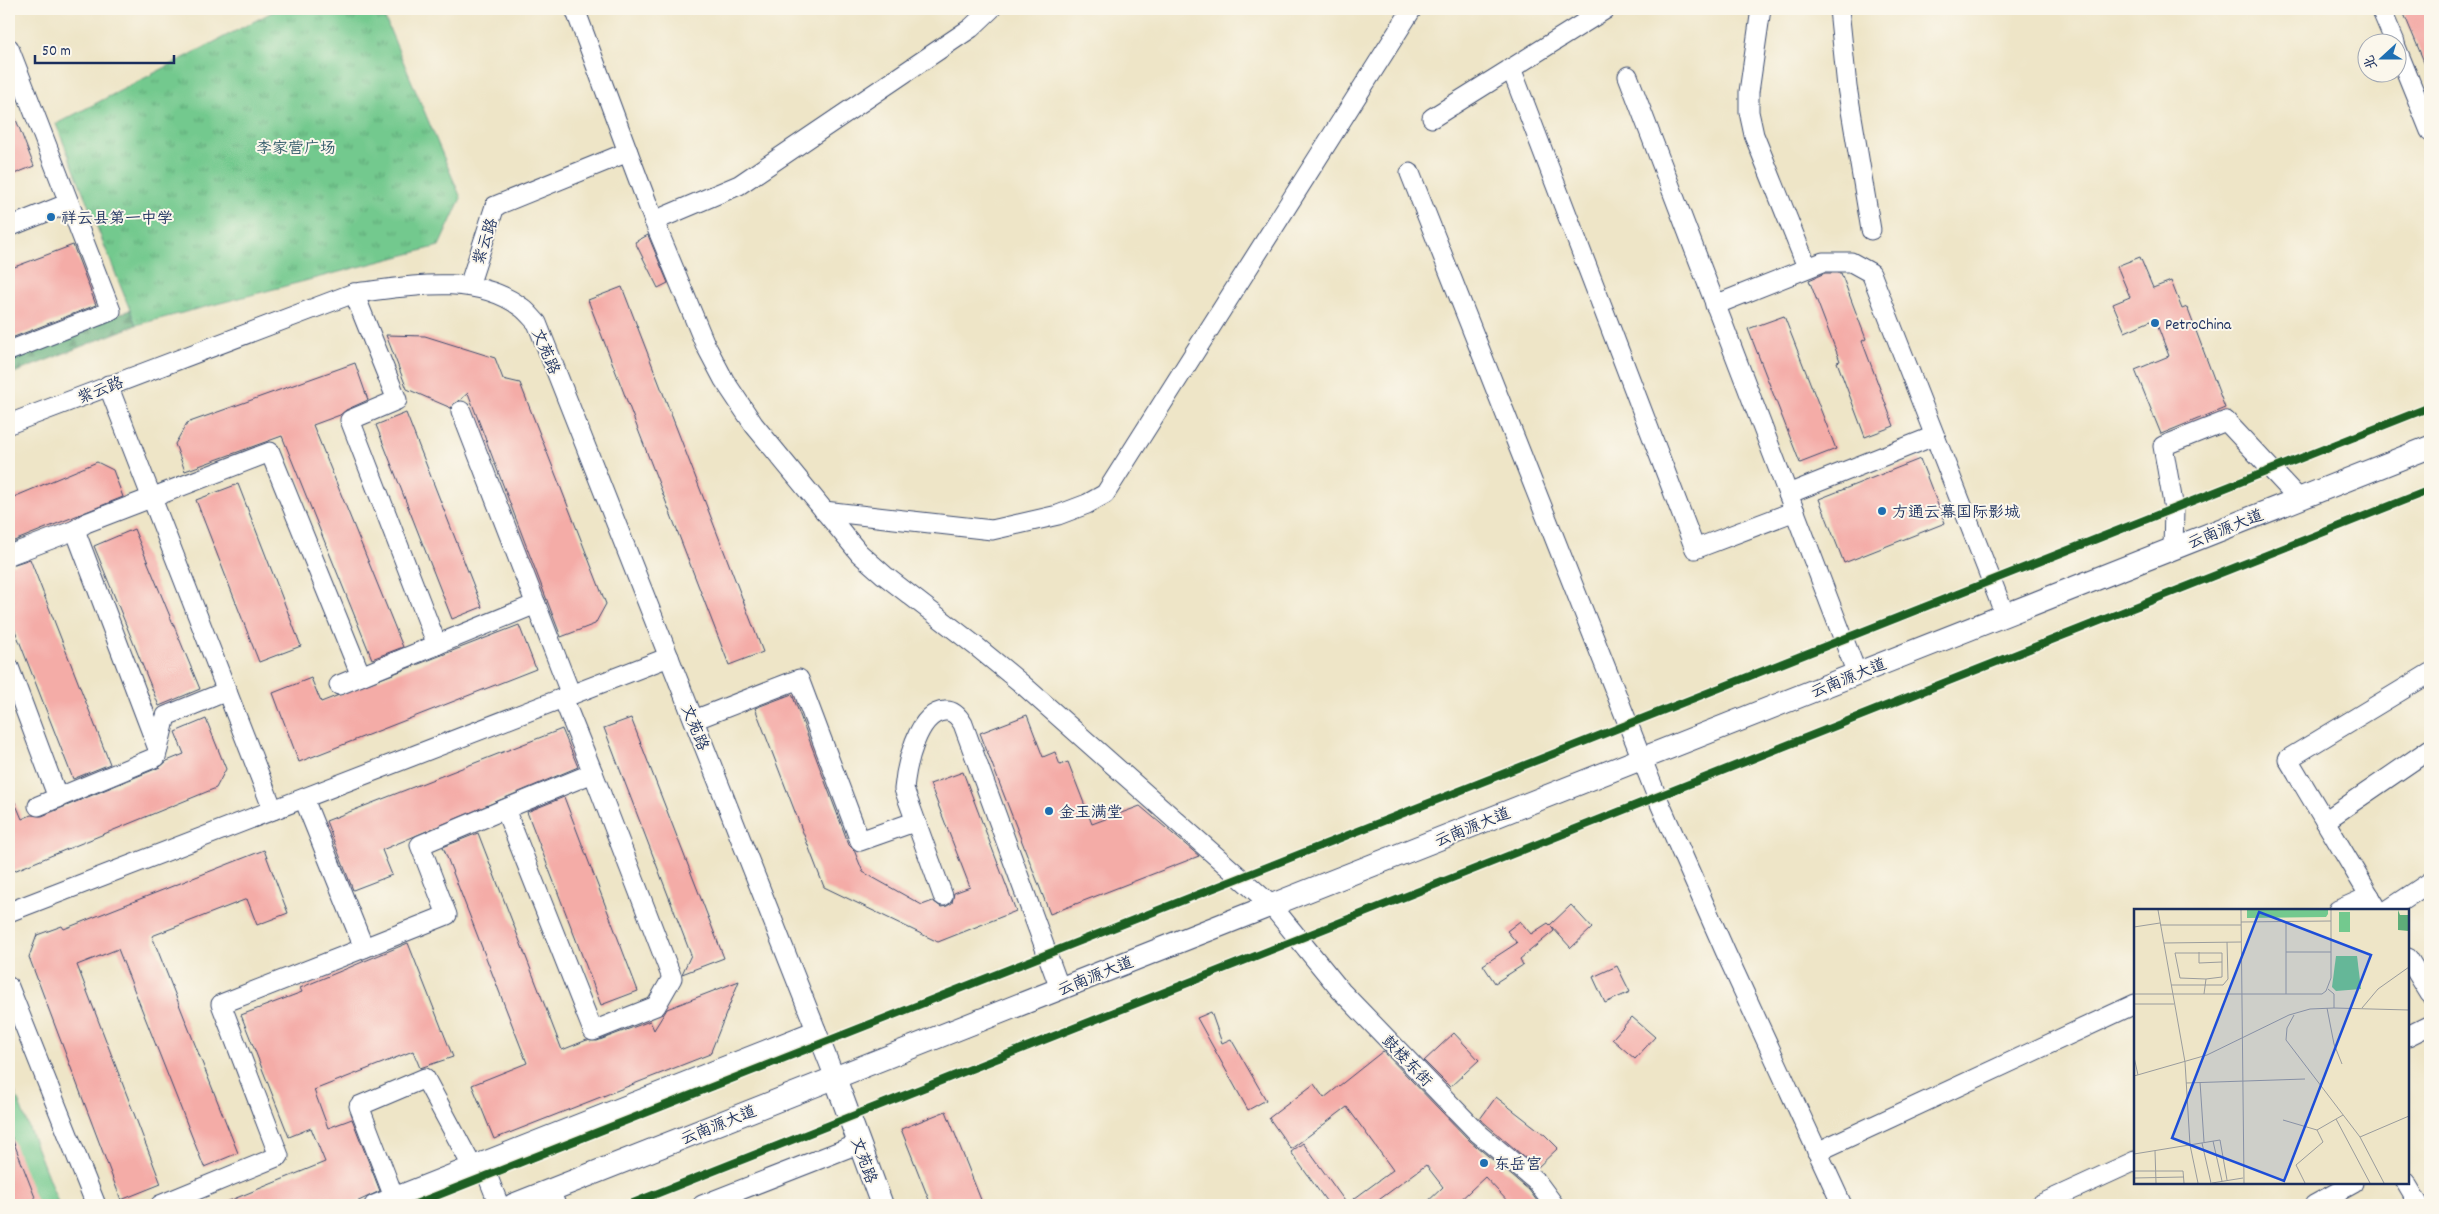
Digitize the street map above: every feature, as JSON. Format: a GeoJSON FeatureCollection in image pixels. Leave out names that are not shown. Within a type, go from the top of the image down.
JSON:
{"type":"FeatureCollection","features":[{"type":"Feature","properties":{"kind":"main road","name":"云南源大道"},"geometry":{"type":"LineString","coordinates":[[513,1205],[553,1198],[835,1078],[2430,447]]}},
{"type":"Feature","properties":{"kind":"main road","name":"文苑路"},"geometry":{"type":"LineString","coordinates":[[835,1078],[882,1205]]}},
{"type":"Feature","properties":{"kind":"street"},"geometry":{"type":"LineString","coordinates":[[575,9],[654,221],[705,344],[724,380],[754,425],[824,511],[992,530],[1058,515],[1087,504],[1104,494],[1412,9]]}},
{"type":"Feature","properties":{"kind":"street"},"geometry":{"type":"LineString","coordinates":[[654,221],[739,185],[971,28],[991,9]]}},
{"type":"Feature","properties":{"kind":"street"},"geometry":{"type":"LineString","coordinates":[[1432,118],[1606,9]]}},
{"type":"Feature","properties":{"kind":"street"},"geometry":{"type":"LineString","coordinates":[[1761,9],[1749,92],[1748,112],[1754,135],[1808,268]]}},
{"type":"Feature","properties":{"kind":"street"},"geometry":{"type":"LineString","coordinates":[[1839,9],[1847,87],[1871,230]]}},
{"type":"Feature","properties":{"kind":"street"},"geometry":{"type":"LineString","coordinates":[[2381,9],[2391,32]]}},
{"type":"Feature","properties":{"kind":"street"},"geometry":{"type":"LineString","coordinates":[[9,48],[111,311],[9,351]]}},
{"type":"Feature","properties":{"kind":"street"},"geometry":{"type":"LineString","coordinates":[[1510,68],[1695,549],[1794,511]]}},
{"type":"Feature","properties":{"kind":"street"},"geometry":{"type":"LineString","coordinates":[[2406,72],[2430,131]]}},
{"type":"Feature","properties":{"kind":"street"},"geometry":{"type":"LineString","coordinates":[[1628,76],[1858,674]]}},
{"type":"Feature","properties":{"kind":"street","name":"紫云路"},"geometry":{"type":"LineString","coordinates":[[9,424],[354,293],[415,286],[469,286],[495,206],[628,152]]}},
{"type":"Feature","properties":{"kind":"street"},"geometry":{"type":"LineString","coordinates":[[1410,173],[1642,759],[1725,950],[1842,1205]]}},
{"type":"Feature","properties":{"kind":"street"},"geometry":{"type":"LineString","coordinates":[[9,227],[69,203]]}},
{"type":"Feature","properties":{"kind":"street"},"geometry":{"type":"LineString","coordinates":[[1715,304],[1823,262],[1839,261],[1859,265],[1871,273],[2005,616]]}},
{"type":"Feature","properties":{"kind":"street","name":"文苑路"},"geometry":{"type":"LineString","coordinates":[[469,286],[494,293],[521,307],[537,324],[835,1078]]}},
{"type":"Feature","properties":{"kind":"street"},"geometry":{"type":"LineString","coordinates":[[354,293],[397,400],[350,420],[436,645]]}},
{"type":"Feature","properties":{"kind":"street"},"geometry":{"type":"LineString","coordinates":[[108,385],[273,810]]}},
{"type":"Feature","properties":{"kind":"street"},"geometry":{"type":"LineString","coordinates":[[461,411],[536,604],[592,773],[672,978],[656,1006],[593,1031],[505,809]]}},
{"type":"Feature","properties":{"kind":"street"},"geometry":{"type":"LineString","coordinates":[[2173,549],[2174,509],[2163,446],[2217,424],[2226,421],[2299,499]]}},
{"type":"Feature","properties":{"kind":"street"},"geometry":{"type":"LineString","coordinates":[[1788,494],[1934,436]]}},
{"type":"Feature","properties":{"kind":"street"},"geometry":{"type":"LineString","coordinates":[[9,555],[75,530],[86,523],[270,452],[361,676]]}},
{"type":"Feature","properties":{"kind":"street","name":"鼓楼东街"},"geometry":{"type":"LineString","coordinates":[[824,511],[859,553],[1022,684],[1271,905],[1341,991],[1478,1133],[1537,1182],[1554,1205]]}},
{"type":"Feature","properties":{"kind":"street"},"geometry":{"type":"LineString","coordinates":[[75,530],[158,749]]}},
{"type":"Feature","properties":{"kind":"street"},"geometry":{"type":"LineString","coordinates":[[339,685],[536,604]]}},
{"type":"Feature","properties":{"kind":"street"},"geometry":{"type":"LineString","coordinates":[[9,912],[669,658]]}},
{"type":"Feature","properties":{"kind":"street"},"geometry":{"type":"LineString","coordinates":[[9,667],[58,798]]}},
{"type":"Feature","properties":{"kind":"street"},"geometry":{"type":"LineString","coordinates":[[2343,909],[2374,903],[2288,759],[2430,673]]}},
{"type":"Feature","properties":{"kind":"street"},"geometry":{"type":"LineString","coordinates":[[694,720],[799,679],[860,841],[914,822]]}},
{"type":"Feature","properties":{"kind":"street"},"geometry":{"type":"LineString","coordinates":[[38,806],[156,758],[166,716],[227,691]]}},
{"type":"Feature","properties":{"kind":"street"},"geometry":{"type":"LineString","coordinates":[[942,896],[914,822],[904,789],[906,774],[924,722],[935,713],[948,710],[955,713],[963,724],[1060,989]]}},
{"type":"Feature","properties":{"kind":"street"},"geometry":{"type":"LineString","coordinates":[[2325,820],[2430,749]]}},
{"type":"Feature","properties":{"kind":"street"},"geometry":{"type":"LineString","coordinates":[[160,1205],[279,1156],[221,1004],[447,915],[420,845],[592,773]]}},
{"type":"Feature","properties":{"kind":"street"},"geometry":{"type":"LineString","coordinates":[[304,799],[364,948]]}},
{"type":"Feature","properties":{"kind":"street"},"geometry":{"type":"LineString","coordinates":[[2390,909],[2430,882]]}},
{"type":"Feature","properties":{"kind":"street"},"geometry":{"type":"LineString","coordinates":[[2409,960],[2430,994]]}},
{"type":"Feature","properties":{"kind":"street"},"geometry":{"type":"LineString","coordinates":[[9,987],[96,1205]]}},
{"type":"Feature","properties":{"kind":"street"},"geometry":{"type":"LineString","coordinates":[[1817,1152],[2134,1004]]}},
{"type":"Feature","properties":{"kind":"street"},"geometry":{"type":"LineString","coordinates":[[2409,1036],[2430,1025]]}},
{"type":"Feature","properties":{"kind":"street"},"geometry":{"type":"LineString","coordinates":[[374,1205],[816,1030]]}},
{"type":"Feature","properties":{"kind":"street"},"geometry":{"type":"LineString","coordinates":[[394,1197],[359,1106],[425,1078],[477,1164],[499,1205]]}},
{"type":"Feature","properties":{"kind":"street"},"geometry":{"type":"LineString","coordinates":[[702,1205],[858,1144]]}},
{"type":"Feature","properties":{"kind":"street"},"geometry":{"type":"LineString","coordinates":[[2040,1205],[2134,1161]]}},
{"type":"Feature","properties":{"kind":"street"},"geometry":{"type":"LineString","coordinates":[[2314,1205],[2352,1184]]}},
{"type":"Feature","properties":{"kind":"street"},"geometry":{"type":"LineString","coordinates":[[2407,1184],[2419,1205]]}},
{"type":"Feature","properties":{"kind":"green space","name":"李家营广场"},"geometry":{"type":"Polygon","coordinates":[[[278,9],[381,9],[461,198],[439,246],[136,325],[56,124],[278,9]]]}},
{"type":"Feature","properties":{"kind":"green space"},"geometry":{"type":"Polygon","coordinates":[[[130,310],[136,325],[9,375],[9,357],[130,310]]]}},
{"type":"Feature","properties":{"kind":"green space"},"geometry":{"type":"Polygon","coordinates":[[[9,1077],[59,1205],[9,1205],[9,1077]]]}},
{"type":"Feature","properties":{"kind":"building"},"geometry":{"type":"Polygon","coordinates":[[[2402,9],[2430,9],[2430,76],[2402,9]]]}},
{"type":"Feature","properties":{"kind":"building"},"geometry":{"type":"Polygon","coordinates":[[[9,105],[34,166],[9,176],[9,105]]]}},
{"type":"Feature","properties":{"kind":"building"},"geometry":{"type":"Polygon","coordinates":[[[648,235],[668,283],[658,288],[635,242],[648,235]]]}},
{"type":"Feature","properties":{"kind":"building"},"geometry":{"type":"Polygon","coordinates":[[[73,245],[96,305],[9,339],[9,269],[73,245]]]}},
{"type":"Feature","properties":{"kind":"building"},"geometry":{"type":"Polygon","coordinates":[[[2140,257],[2153,288],[2171,281],[2182,309],[2187,307],[2225,408],[2161,434],[2135,370],[2169,356],[2155,319],[2125,332],[2113,304],[2130,297],[2117,266],[2140,257]]]}},
{"type":"Feature","properties":{"kind":"building"},"geometry":{"type":"Polygon","coordinates":[[[1825,273],[1841,273],[1866,339],[1862,341],[1894,426],[1865,437],[1837,362],[1840,361],[1809,280],[1825,273]]]}},
{"type":"Feature","properties":{"kind":"building"},"geometry":{"type":"Polygon","coordinates":[[[622,287],[763,652],[729,665],[588,300],[622,287]]]}},
{"type":"Feature","properties":{"kind":"building"},"geometry":{"type":"Polygon","coordinates":[[[1784,316],[1836,449],[1800,463],[1748,329],[1784,316]]]}},
{"type":"Feature","properties":{"kind":"building"},"geometry":{"type":"Polygon","coordinates":[[[386,335],[425,336],[495,358],[503,379],[520,383],[606,604],[595,624],[561,637],[468,393],[451,408],[407,389],[386,335]]]}},
{"type":"Feature","properties":{"kind":"building"},"geometry":{"type":"Polygon","coordinates":[[[355,363],[368,400],[346,410],[340,415],[313,425],[403,647],[372,659],[282,436],[185,471],[175,444],[187,423],[355,363]]]}},
{"type":"Feature","properties":{"kind":"building"},"geometry":{"type":"Polygon","coordinates":[[[406,413],[482,607],[452,619],[376,425],[406,413]]]}},
{"type":"Feature","properties":{"kind":"building","name":"方通云幕国际影城"},"geometry":{"type":"Polygon","coordinates":[[[1920,459],[1945,523],[1844,563],[1819,499],[1920,459]]]}},
{"type":"Feature","properties":{"kind":"building"},"geometry":{"type":"Polygon","coordinates":[[[97,462],[113,470],[123,497],[9,543],[9,499],[97,462]]]}},
{"type":"Feature","properties":{"kind":"building"},"geometry":{"type":"Polygon","coordinates":[[[238,484],[301,646],[259,662],[196,500],[238,484]]]}},
{"type":"Feature","properties":{"kind":"building"},"geometry":{"type":"Polygon","coordinates":[[[134,529],[200,689],[159,706],[94,546],[134,529]]]}},
{"type":"Feature","properties":{"kind":"building"},"geometry":{"type":"Polygon","coordinates":[[[30,559],[110,764],[73,779],[9,615],[9,566],[30,559]]]}},
{"type":"Feature","properties":{"kind":"building"},"geometry":{"type":"Polygon","coordinates":[[[519,625],[536,669],[299,762],[273,693],[311,678],[321,702],[519,625]]]}},
{"type":"Feature","properties":{"kind":"building"},"geometry":{"type":"Polygon","coordinates":[[[792,694],[849,845],[854,850],[863,872],[922,905],[933,901],[941,907],[947,906],[952,903],[954,893],[970,887],[930,784],[963,772],[1016,911],[938,942],[824,887],[755,708],[792,694]]]}},
{"type":"Feature","properties":{"kind":"building","name":"金玉满堂"},"geometry":{"type":"Polygon","coordinates":[[[1027,715],[1043,757],[1055,752],[1060,765],[1068,762],[1092,824],[1140,806],[1199,856],[1050,914],[980,733],[1027,715]]]}},
{"type":"Feature","properties":{"kind":"building"},"geometry":{"type":"Polygon","coordinates":[[[631,718],[724,958],[682,974],[691,955],[604,728],[631,718]]]}},
{"type":"Feature","properties":{"kind":"building"},"geometry":{"type":"Polygon","coordinates":[[[206,719],[226,769],[216,788],[9,873],[9,788],[22,819],[31,815],[42,816],[160,767],[167,761],[184,754],[175,732],[206,719]]]}},
{"type":"Feature","properties":{"kind":"building"},"geometry":{"type":"Polygon","coordinates":[[[562,729],[578,767],[382,850],[392,875],[353,890],[326,821],[562,729]]]}},
{"type":"Feature","properties":{"kind":"building"},"geometry":{"type":"Polygon","coordinates":[[[564,797],[638,991],[601,1005],[527,812],[564,797]]]}},
{"type":"Feature","properties":{"kind":"building"},"geometry":{"type":"Polygon","coordinates":[[[478,833],[562,1050],[587,1040],[597,1041],[650,1021],[654,1030],[667,1009],[739,981],[710,1054],[494,1139],[472,1085],[527,1063],[443,847],[478,833]]]}},
{"type":"Feature","properties":{"kind":"building"},"geometry":{"type":"Polygon","coordinates":[[[264,850],[288,913],[257,925],[247,899],[152,936],[238,1153],[204,1167],[118,949],[77,965],[161,1184],[121,1200],[29,957],[37,935],[62,926],[64,929],[264,850]]]}},
{"type":"Feature","properties":{"kind":"building"},"geometry":{"type":"Polygon","coordinates":[[[1571,905],[1592,928],[1571,948],[1551,926],[1554,931],[1520,959],[1523,965],[1495,983],[1483,965],[1517,943],[1507,931],[1520,921],[1531,934],[1548,923],[1550,925],[1571,905]]]}},
{"type":"Feature","properties":{"kind":"building"},"geometry":{"type":"Polygon","coordinates":[[[408,943],[453,1057],[420,1068],[413,1051],[314,1090],[328,1128],[352,1119],[380,1191],[350,1205],[219,1205],[325,1162],[311,1128],[289,1137],[241,1015],[302,992],[300,988],[408,943]]]}},
{"type":"Feature","properties":{"kind":"building"},"geometry":{"type":"Polygon","coordinates":[[[1617,966],[1630,992],[1605,1003],[1593,977],[1617,966]]]}},
{"type":"Feature","properties":{"kind":"building"},"geometry":{"type":"Polygon","coordinates":[[[1211,1012],[1222,1043],[1231,1039],[1266,1100],[1248,1110],[1197,1018],[1211,1012]]]}},
{"type":"Feature","properties":{"kind":"building"},"geometry":{"type":"Polygon","coordinates":[[[1632,1017],[1655,1037],[1635,1059],[1612,1039],[1632,1017]]]}},
{"type":"Feature","properties":{"kind":"building"},"geometry":{"type":"Polygon","coordinates":[[[1454,1033],[1479,1060],[1450,1087],[1424,1061],[1454,1033]]]}},
{"type":"Feature","properties":{"kind":"building"},"geometry":{"type":"Polygon","coordinates":[[[1383,1051],[1470,1141],[1529,1190],[1540,1205],[1511,1205],[1485,1177],[1455,1205],[1424,1205],[1443,1187],[1426,1165],[1372,1205],[1329,1205],[1291,1152],[1303,1143],[1347,1204],[1393,1170],[1347,1107],[1291,1149],[1269,1118],[1314,1084],[1324,1098],[1383,1051]]]}},
{"type":"Feature","properties":{"kind":"building"},"geometry":{"type":"Polygon","coordinates":[[[1496,1097],[1545,1135],[1558,1148],[1537,1168],[1480,1119],[1496,1097]]]}},
{"type":"Feature","properties":{"kind":"building"},"geometry":{"type":"Polygon","coordinates":[[[946,1111],[983,1205],[931,1205],[901,1129],[946,1111]]]}},
{"type":"Feature","properties":{"kind":"building"},"geometry":{"type":"Polygon","coordinates":[[[10,1133],[38,1205],[9,1205],[10,1133]]]}},
{"type":"Feature","properties":{"kind":"cycle path"},"geometry":{"type":"LineString","coordinates":[[413,1205],[2430,407]]}},
{"type":"Feature","properties":{"kind":"cycle path"},"geometry":{"type":"LineString","coordinates":[[628,1205],[2430,490]]}},
{"type":"Feature","properties":{"kind":"place","name":"祥云县第一中学"},"geometry":{"type":"Point","coordinates":[51,217]}},
{"type":"Feature","properties":{"kind":"place","name":"PetroChina"},"geometry":{"type":"Point","coordinates":[2155,323]}},
{"type":"Feature","properties":{"kind":"place","name":"方通云幕国际影城"},"geometry":{"type":"Point","coordinates":[1882,511]}},
{"type":"Feature","properties":{"kind":"place","name":"金玉满堂"},"geometry":{"type":"Point","coordinates":[1049,811]}},
{"type":"Feature","properties":{"kind":"place","name":"东岳宫"},"geometry":{"type":"Point","coordinates":[1484,1163]}}]}
